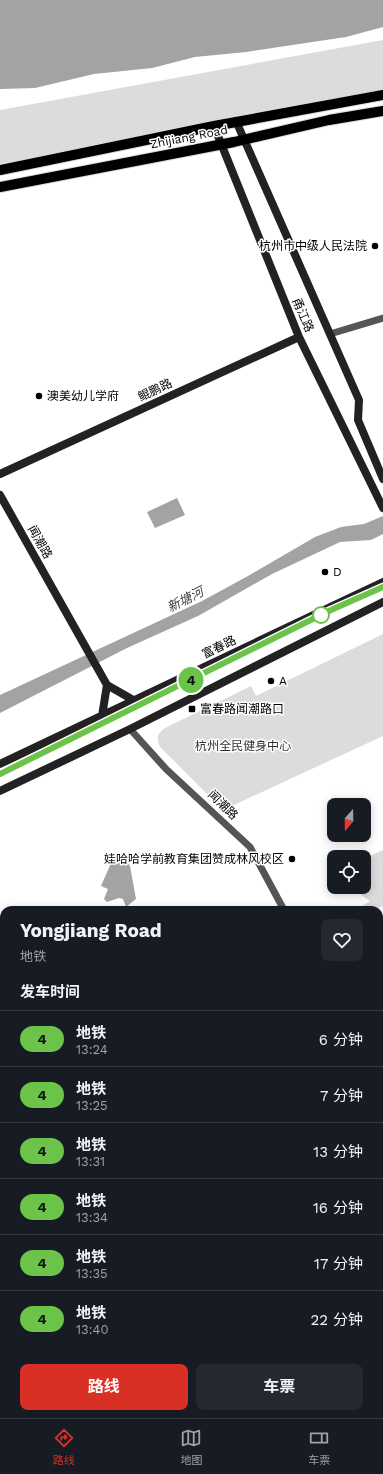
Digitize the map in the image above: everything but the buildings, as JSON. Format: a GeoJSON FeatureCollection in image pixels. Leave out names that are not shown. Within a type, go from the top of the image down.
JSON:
{"type":"FeatureCollection","features":[{"type":"Feature","properties":{"kind":"main road","name":"Zhijiang Road"},"geometry":{"type":"LineString","coordinates":[[0,170],[214,126],[383,95]]}},
{"type":"Feature","properties":{"kind":"main road","name":"Zhijiang Road"},"geometry":{"type":"LineString","coordinates":[[0,187],[221,144],[329,120],[383,111]]}},
{"type":"Feature","properties":{"kind":"street","name":"甬江路"},"geometry":{"type":"LineString","coordinates":[[236,122],[358,400],[358,420],[383,479]]}},
{"type":"Feature","properties":{"kind":"street","name":"甬江路"},"geometry":{"type":"LineString","coordinates":[[214,126],[299,337],[383,508]]}},
{"type":"Feature","properties":{"kind":"street"},"geometry":{"type":"LineString","coordinates":[[330,334],[383,318]]}},
{"type":"Feature","properties":{"kind":"street","name":"鲲鹏路"},"geometry":{"type":"LineString","coordinates":[[0,474],[299,337]]}},
{"type":"Feature","properties":{"kind":"street","name":"闻潮路"},"geometry":{"type":"LineString","coordinates":[[0,495],[107,684],[135,701]]}},
{"type":"Feature","properties":{"kind":"street","name":"富春路"},"geometry":{"type":"LineString","coordinates":[[0,764],[383,582]]}},
{"type":"Feature","properties":{"kind":"street"},"geometry":{"type":"LineString","coordinates":[[0,791],[130,729],[383,602]]}},
{"type":"Feature","properties":{"kind":"street"},"geometry":{"type":"LineString","coordinates":[[102,716],[107,684]]}},
{"type":"Feature","properties":{"kind":"street","name":"闻潮路"},"geometry":{"type":"LineString","coordinates":[[130,729],[166,768],[250,847],[282,906]]}},
{"type":"Feature","properties":{"kind":"green space"},"geometry":{"type":"Polygon","coordinates":[[[383,40],[383,91],[0,164],[0,110],[383,40]]]}},
{"type":"Feature","properties":{"kind":"green space","name":"杭州全民健身中心"},"geometry":{"type":"Polygon","coordinates":[[[383,634],[383,736],[223,810],[160,747],[158,736],[165,728],[251,686],[256,696],[383,634]]]}},
{"type":"Feature","properties":{"kind":"green space"},"geometry":{"type":"Polygon","coordinates":[[[383,850],[383,906],[362,906],[370,901],[360,894],[371,894],[371,856],[383,850]]]}},
{"type":"Feature","properties":{"kind":"shaded area"},"geometry":{"type":"Polygon","coordinates":[[[0,0],[383,0],[383,27],[346,37],[246,52],[195,57],[152,68],[94,74],[35,88],[0,89],[0,0]]]}},
{"type":"Feature","properties":{"kind":"shaded area"},"geometry":{"type":"Polygon","coordinates":[[[177,498],[185,515],[155,528],[147,512],[177,498]]]}},
{"type":"Feature","properties":{"kind":"shaded area"},"geometry":{"type":"Polygon","coordinates":[[[383,516],[383,534],[371,540],[340,542],[272,574],[198,616],[127,648],[0,713],[0,695],[202,601],[315,537],[341,527],[364,524],[383,516]]]}},
{"type":"Feature","properties":{"kind":"shaded area"},"geometry":{"type":"Polygon","coordinates":[[[115,854],[121,854],[130,866],[136,899],[127,906],[126,906],[123,899],[119,898],[107,902],[104,899],[108,889],[101,886],[115,854]]]}},
{"type":"Feature","properties":{"kind":"metro line","name":"4"},"geometry":{"type":"LineString","coordinates":[[0,774],[331,610],[383,587]]}},
{"type":"Feature","properties":{"kind":"place","name":"杭州市中级人民法院"},"geometry":{"type":"Point","coordinates":[375,246]}},
{"type":"Feature","properties":{"kind":"place","name":"澳美幼儿学府"},"geometry":{"type":"Point","coordinates":[39,396]}},
{"type":"Feature","properties":{"kind":"place","name":"D"},"geometry":{"type":"Point","coordinates":[325,572]}},
{"type":"Feature","properties":{"kind":"place","name":"A"},"geometry":{"type":"Point","coordinates":[271,681]}},
{"type":"Feature","properties":{"kind":"place","name":"富春路闻潮路口"},"geometry":{"type":"Point","coordinates":[192,709]}},
{"type":"Feature","properties":{"kind":"place","name":"娃哈哈学前教育集团赞成林风校区"},"geometry":{"type":"Point","coordinates":[292,859]}},
{"type":"Feature","properties":{"kind":"water label","name":"新塘河"},"geometry":{"type":"Point","coordinates":[185,599]}}]}
